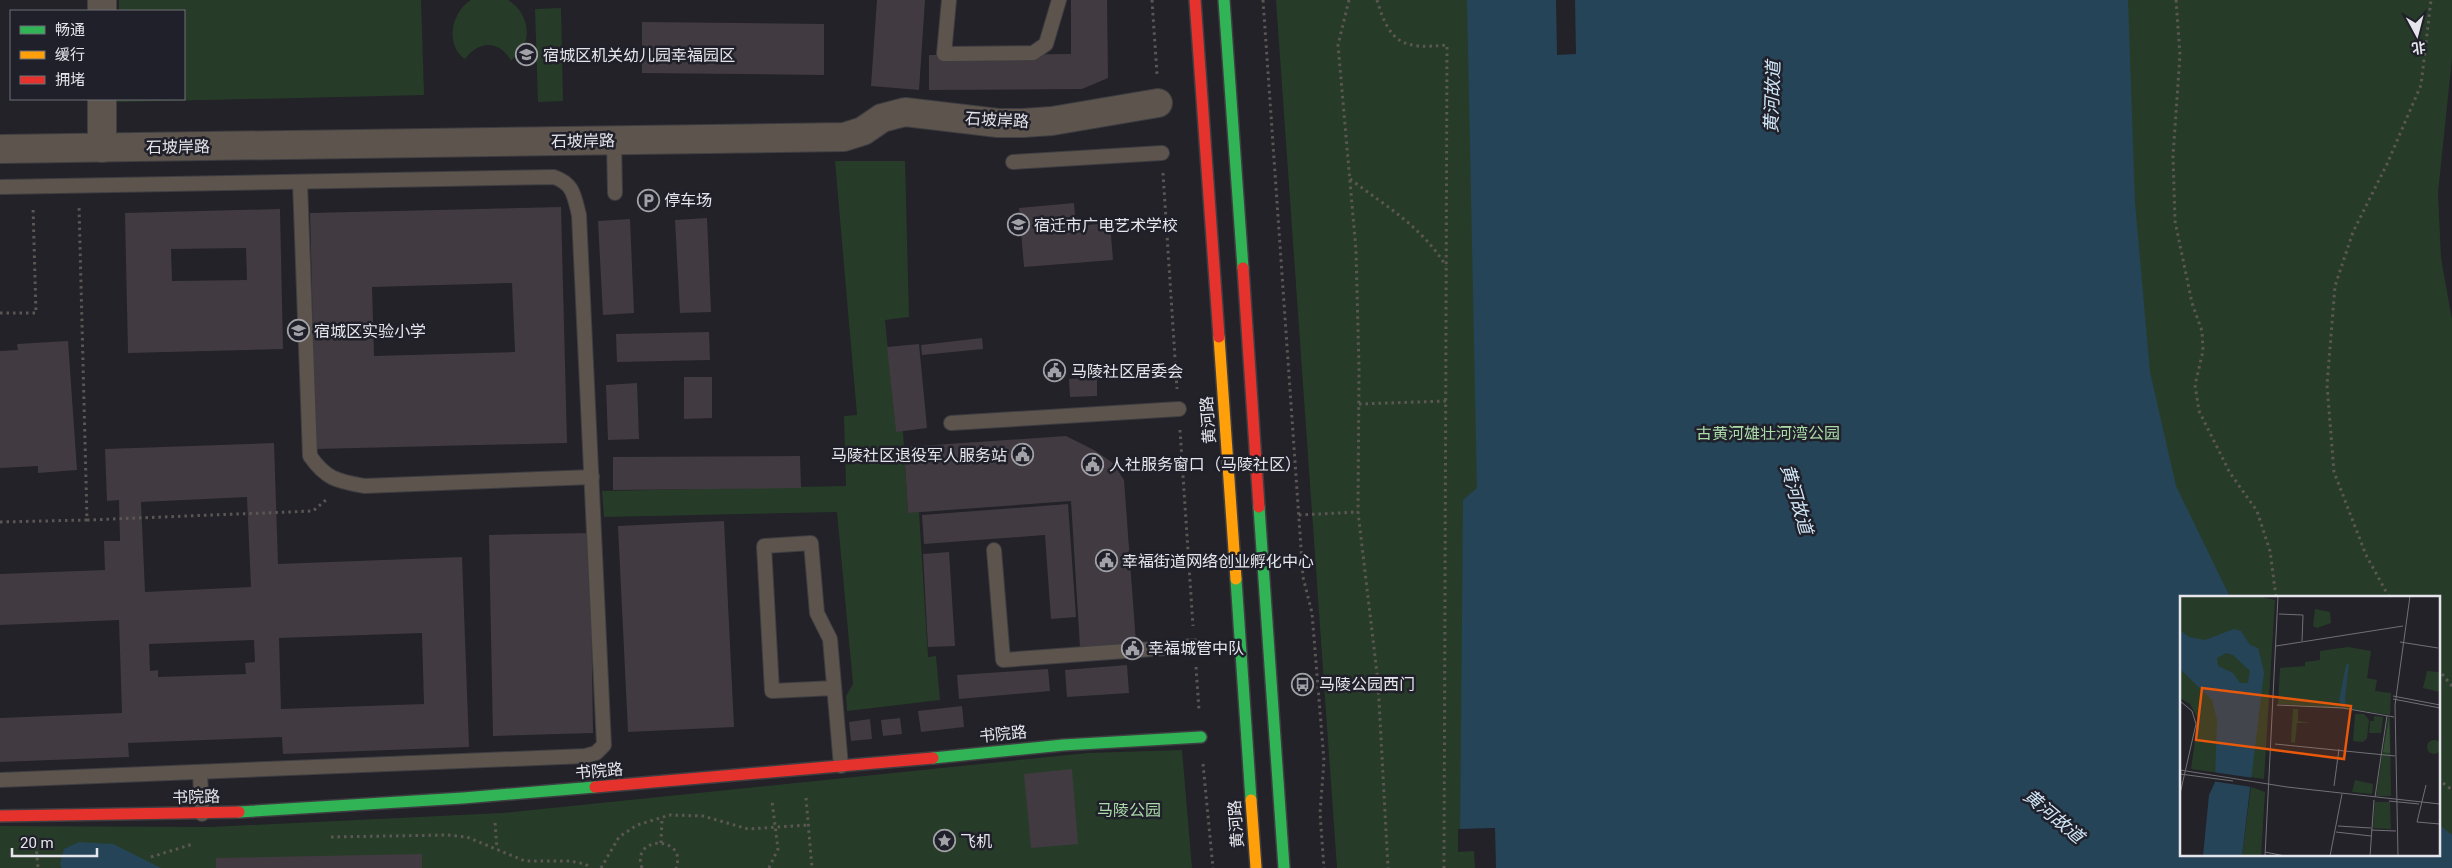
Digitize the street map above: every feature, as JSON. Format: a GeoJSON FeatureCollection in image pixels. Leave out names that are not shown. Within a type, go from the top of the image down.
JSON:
{"type":"FeatureCollection","features":[{"type":"Feature","properties":{"kind":"main road","name":"黄河路"},"geometry":{"type":"LineString","coordinates":[[1195,0],[1256,868]]}},
{"type":"Feature","properties":{"kind":"main road"},"geometry":{"type":"LineString","coordinates":[[1224,0],[1284,868]]}},
{"type":"Feature","properties":{"kind":"main road","name":"书院路"},"geometry":{"type":"LineString","coordinates":[[0,816],[202,814],[529,793],[803,770],[1063,745],[1200,737]]}},
{"type":"Feature","properties":{"kind":"street"},"geometry":{"type":"LineString","coordinates":[[102,100],[102,148]]}},
{"type":"Feature","properties":{"kind":"street","name":"石坡岸路"},"geometry":{"type":"LineString","coordinates":[[0,149],[844,137],[863,131],[882,118],[905,112],[998,123],[1023,123],[1052,121],[1158,103]]}},
{"type":"Feature","properties":{"kind":"lane"},"geometry":{"type":"LineString","coordinates":[[949,0],[944,54],[1033,53],[1046,44],[1059,0]]}},
{"type":"Feature","properties":{"kind":"lane"},"geometry":{"type":"LineString","coordinates":[[614,141],[615,193]]}},
{"type":"Feature","properties":{"kind":"lane"},"geometry":{"type":"LineString","coordinates":[[1012,162],[1162,153]]}},
{"type":"Feature","properties":{"kind":"lane"},"geometry":{"type":"LineString","coordinates":[[0,187],[554,177],[566,181],[574,195],[579,215],[604,746],[596,753],[575,756],[0,780]]}},
{"type":"Feature","properties":{"kind":"lane"},"geometry":{"type":"LineString","coordinates":[[300,182],[310,456],[320,471],[337,481],[364,486],[592,477]]}},
{"type":"Feature","properties":{"kind":"lane"},"geometry":{"type":"LineString","coordinates":[[952,423],[1179,409]]}},
{"type":"Feature","properties":{"kind":"lane"},"geometry":{"type":"LineString","coordinates":[[834,688],[772,691],[764,546],[811,543],[817,613],[830,639],[841,766]]}},
{"type":"Feature","properties":{"kind":"lane"},"geometry":{"type":"LineString","coordinates":[[994,550],[1003,660],[1194,646]]}},
{"type":"Feature","properties":{"kind":"lane"},"geometry":{"type":"LineString","coordinates":[[200,773],[202,814]]}},
{"type":"Feature","properties":{"kind":"path"},"geometry":{"type":"LineString","coordinates":[[1152,0],[1158,103]]}},
{"type":"Feature","properties":{"kind":"path"},"geometry":{"type":"LineString","coordinates":[[1263,0],[1304,578],[1312,613],[1324,761],[1320,813],[1324,868]]}},
{"type":"Feature","properties":{"kind":"path"},"geometry":{"type":"LineString","coordinates":[[1349,0],[1338,45],[1356,250],[1359,404],[1358,512],[1378,682],[1388,868]]}},
{"type":"Feature","properties":{"kind":"path"},"geometry":{"type":"LineString","coordinates":[[1377,0],[1387,26],[1398,39],[1417,48],[1448,45],[1444,868]]}},
{"type":"Feature","properties":{"kind":"path"},"geometry":{"type":"LineString","coordinates":[[2176,0],[2180,55],[2173,156],[2175,221],[2192,303],[2202,331],[2203,352],[2195,385],[2199,411],[2230,473],[2257,510],[2270,551],[2276,596]]}},
{"type":"Feature","properties":{"kind":"path"},"geometry":{"type":"LineString","coordinates":[[2388,596],[2366,555],[2334,472],[2327,385],[2335,286],[2353,232],[2387,164],[2421,85],[2431,0]]}},
{"type":"Feature","properties":{"kind":"path"},"geometry":{"type":"LineString","coordinates":[[1162,153],[1200,737],[1213,868]]}},
{"type":"Feature","properties":{"kind":"path"},"geometry":{"type":"LineString","coordinates":[[1349,179],[1419,230],[1434,247],[1447,268]]}},
{"type":"Feature","properties":{"kind":"path"},"geometry":{"type":"LineString","coordinates":[[78,186],[87,520]]}},
{"type":"Feature","properties":{"kind":"path"},"geometry":{"type":"LineString","coordinates":[[0,313],[36,313],[32,187]]}},
{"type":"Feature","properties":{"kind":"path"},"geometry":{"type":"LineString","coordinates":[[1359,404],[1446,401]]}},
{"type":"Feature","properties":{"kind":"path"},"geometry":{"type":"LineString","coordinates":[[0,522],[313,511],[326,501],[337,481]]}},
{"type":"Feature","properties":{"kind":"path"},"geometry":{"type":"LineString","coordinates":[[1299,515],[1358,512]]}},
{"type":"Feature","properties":{"kind":"path"},"geometry":{"type":"LineString","coordinates":[[2440,671],[2452,686]]}},
{"type":"Feature","properties":{"kind":"path"},"geometry":{"type":"LineString","coordinates":[[803,770],[812,868]]}},
{"type":"Feature","properties":{"kind":"path"},"geometry":{"type":"LineString","coordinates":[[769,772],[778,849],[769,868]]}},
{"type":"Feature","properties":{"kind":"path"},"geometry":{"type":"LineString","coordinates":[[2440,781],[2452,790]]}},
{"type":"Feature","properties":{"kind":"path"},"geometry":{"type":"LineString","coordinates":[[600,868],[619,837],[637,826],[670,815],[703,816],[748,830],[808,824]]}},
{"type":"Feature","properties":{"kind":"path"},"geometry":{"type":"LineString","coordinates":[[661,843],[662,818]]}},
{"type":"Feature","properties":{"kind":"path"},"geometry":{"type":"LineString","coordinates":[[328,837],[446,835],[468,837],[525,861],[570,861],[585,864],[591,868]]}},
{"type":"Feature","properties":{"kind":"path"},"geometry":{"type":"LineString","coordinates":[[151,857],[197,843]]}},
{"type":"Feature","properties":{"kind":"path"},"geometry":{"type":"LineString","coordinates":[[642,868],[640,859],[645,849],[650,845],[661,843],[672,847],[676,853],[676,868]]}},
{"type":"Feature","properties":{"kind":"green space"},"geometry":{"type":"Polygon","coordinates":[[[119,0],[421,0],[424,95],[117,102],[117,100],[185,100],[185,10],[119,10],[119,0]]]}},
{"type":"Feature","properties":{"kind":"green space"},"geometry":{"type":"Polygon","coordinates":[[[471,0],[508,0],[514,4],[522,15],[527,28],[527,35],[522,49],[511,61],[501,49],[489,45],[477,48],[465,59],[458,53],[454,45],[453,28],[459,12],[471,0]]]}},
{"type":"Feature","properties":{"kind":"green space","name":"古黄河雄壮河湾公园"},"geometry":{"type":"Polygon","coordinates":[[[1276,0],[2452,0],[2452,58],[2438,193],[2441,258],[2452,320],[2452,868],[1337,868],[1276,0]]]}},
{"type":"Feature","properties":{"kind":"green space"},"geometry":{"type":"Polygon","coordinates":[[[561,8],[563,101],[538,102],[535,9],[561,8]]]}},
{"type":"Feature","properties":{"kind":"green space"},"geometry":{"type":"Polygon","coordinates":[[[835,161],[905,161],[909,317],[885,320],[896,431],[903,431],[908,513],[919,512],[928,657],[936,656],[940,700],[847,711],[846,696],[853,684],[837,512],[604,517],[602,491],[846,486],[844,416],[857,415],[835,161]]]}},
{"type":"Feature","properties":{"kind":"green space","name":"马陵公园"},"geometry":{"type":"Polygon","coordinates":[[[1182,750],[1192,868],[0,868],[0,826],[210,827],[502,813],[1088,753],[1182,750]]]}},
{"type":"Feature","properties":{"kind":"water","name":"古黄河雄壮河湾公园"},"geometry":{"type":"Polygon","coordinates":[[[1467,0],[2128,0],[2135,203],[2150,372],[2176,486],[2230,596],[2180,596],[2180,856],[2440,856],[2440,826],[2452,835],[2452,868],[1477,868],[1477,848],[1460,850],[1463,500],[1477,488],[1467,0]]]}},
{"type":"Feature","properties":{"kind":"water"},"geometry":{"type":"Polygon","coordinates":[[[79,842],[113,844],[161,868],[62,868],[60,864],[64,849],[79,842]]]}},
{"type":"Feature","properties":{"kind":"pier"},"geometry":{"type":"Polygon","coordinates":[[[1556,0],[1575,0],[1576,54],[1557,55],[1556,0]]]}},
{"type":"Feature","properties":{"kind":"pier"},"geometry":{"type":"Polygon","coordinates":[[[1495,828],[1496,868],[1475,868],[1474,851],[1458,852],[1458,829],[1495,828]]]}},
{"type":"Feature","properties":{"kind":"building"},"geometry":{"type":"Polygon","coordinates":[[[877,0],[925,0],[919,90],[871,86],[877,0]]]}},
{"type":"Feature","properties":{"kind":"building"},"geometry":{"type":"Polygon","coordinates":[[[1071,0],[1107,0],[1108,78],[1082,89],[929,90],[929,55],[1071,54],[1071,0]]]}},
{"type":"Feature","properties":{"kind":"building"},"geometry":{"type":"Polygon","coordinates":[[[642,22],[824,24],[824,75],[642,73],[642,22]]]}},
{"type":"Feature","properties":{"kind":"building"},"geometry":{"type":"Polygon","coordinates":[[[1074,203],[1076,226],[1110,223],[1113,260],[1024,267],[1019,208],[1074,203]]]}},
{"type":"Feature","properties":{"kind":"building"},"geometry":{"type":"Polygon","coordinates":[[[561,207],[567,443],[316,449],[310,213],[561,207]],[[512,283],[372,287],[374,356],[515,352],[512,283]]]}},
{"type":"Feature","properties":{"kind":"building"},"geometry":{"type":"Polygon","coordinates":[[[280,209],[283,349],[128,353],[125,213],[280,209]],[[246,248],[171,249],[172,281],[247,280],[246,248]]]}},
{"type":"Feature","properties":{"kind":"building"},"geometry":{"type":"Polygon","coordinates":[[[707,218],[711,312],[680,313],[675,220],[707,218]]]}},
{"type":"Feature","properties":{"kind":"building"},"geometry":{"type":"Polygon","coordinates":[[[630,219],[634,313],[603,315],[598,221],[630,219]]]}},
{"type":"Feature","properties":{"kind":"building"},"geometry":{"type":"Polygon","coordinates":[[[709,332],[710,360],[617,362],[616,334],[709,332]]]}},
{"type":"Feature","properties":{"kind":"building"},"geometry":{"type":"Polygon","coordinates":[[[982,338],[983,349],[922,355],[921,345],[982,338]]]}},
{"type":"Feature","properties":{"kind":"building"},"geometry":{"type":"Polygon","coordinates":[[[68,341],[77,470],[38,473],[38,466],[0,468],[0,351],[18,350],[17,344],[68,341]]]}},
{"type":"Feature","properties":{"kind":"building"},"geometry":{"type":"Polygon","coordinates":[[[919,344],[927,428],[896,432],[887,347],[919,344]]]}},
{"type":"Feature","properties":{"kind":"building"},"geometry":{"type":"Polygon","coordinates":[[[684,377],[712,377],[712,418],[684,419],[684,377]]]}},
{"type":"Feature","properties":{"kind":"building"},"geometry":{"type":"Polygon","coordinates":[[[1097,377],[1097,396],[1070,397],[1069,379],[1097,377]]]}},
{"type":"Feature","properties":{"kind":"building"},"geometry":{"type":"Polygon","coordinates":[[[637,383],[639,439],[608,440],[606,385],[637,383]]]}},
{"type":"Feature","properties":{"kind":"building"},"geometry":{"type":"Polygon","coordinates":[[[1066,436],[1094,450],[1113,463],[1124,480],[1136,643],[1080,647],[1071,501],[908,513],[904,447],[1066,436]]]}},
{"type":"Feature","properties":{"kind":"building"},"geometry":{"type":"Polygon","coordinates":[[[274,443],[278,564],[462,557],[469,747],[283,754],[282,737],[128,743],[129,757],[0,762],[0,718],[122,713],[119,620],[0,625],[0,574],[105,570],[104,541],[120,541],[119,500],[107,501],[105,449],[274,443]],[[247,497],[141,502],[145,592],[251,587],[247,497]],[[422,633],[279,638],[281,709],[424,704],[422,633]],[[254,640],[149,644],[150,671],[158,670],[158,677],[246,674],[245,663],[255,662],[254,640]]]}},
{"type":"Feature","properties":{"kind":"building"},"geometry":{"type":"Polygon","coordinates":[[[800,456],[801,488],[613,490],[613,457],[800,456]]]}},
{"type":"Feature","properties":{"kind":"building"},"geometry":{"type":"Polygon","coordinates":[[[1068,504],[1076,617],[1051,619],[1045,535],[924,544],[922,515],[1068,504]]]}},
{"type":"Feature","properties":{"kind":"building"},"geometry":{"type":"Polygon","coordinates":[[[724,521],[734,727],[628,732],[618,526],[724,521]]]}},
{"type":"Feature","properties":{"kind":"building"},"geometry":{"type":"Polygon","coordinates":[[[590,533],[593,733],[493,736],[489,535],[590,533]]]}},
{"type":"Feature","properties":{"kind":"building"},"geometry":{"type":"Polygon","coordinates":[[[949,552],[955,646],[928,647],[923,554],[949,552]]]}},
{"type":"Feature","properties":{"kind":"building"},"geometry":{"type":"Polygon","coordinates":[[[1127,665],[1129,693],[1067,697],[1065,670],[1127,665]]]}},
{"type":"Feature","properties":{"kind":"building"},"geometry":{"type":"Polygon","coordinates":[[[1048,669],[1050,691],[959,699],[957,675],[1048,669]]]}},
{"type":"Feature","properties":{"kind":"building"},"geometry":{"type":"Polygon","coordinates":[[[962,706],[964,727],[921,732],[918,711],[962,706]]]}},
{"type":"Feature","properties":{"kind":"building"},"geometry":{"type":"Polygon","coordinates":[[[900,718],[902,734],[883,736],[881,720],[900,718]]]}},
{"type":"Feature","properties":{"kind":"building"},"geometry":{"type":"Polygon","coordinates":[[[870,719],[872,739],[851,741],[849,722],[870,719]]]}},
{"type":"Feature","properties":{"kind":"building"},"geometry":{"type":"Polygon","coordinates":[[[1072,769],[1078,844],[1031,848],[1024,774],[1072,769]]]}},
{"type":"Feature","properties":{"kind":"building"},"geometry":{"type":"Polygon","coordinates":[[[422,854],[422,868],[216,868],[216,858],[422,854]]]}},
{"type":"Feature","properties":{"kind":"traffic: fast"},"geometry":{"type":"LineString","coordinates":[[1224,0],[1243,268]]}},
{"type":"Feature","properties":{"kind":"traffic: fast"},"geometry":{"type":"LineString","coordinates":[[1259,507],[1284,868]]}},
{"type":"Feature","properties":{"kind":"traffic: fast"},"geometry":{"type":"LineString","coordinates":[[1236,579],[1251,800]]}},
{"type":"Feature","properties":{"kind":"traffic: fast"},"geometry":{"type":"LineString","coordinates":[[933,758],[1063,745],[1201,737]]}},
{"type":"Feature","properties":{"kind":"traffic: fast"},"geometry":{"type":"LineString","coordinates":[[239,812],[463,798],[595,787]]}},
{"type":"Feature","properties":{"kind":"traffic: slow"},"geometry":{"type":"LineString","coordinates":[[1219,337],[1236,579]]}},
{"type":"Feature","properties":{"kind":"traffic: slow"},"geometry":{"type":"LineString","coordinates":[[1251,800],[1256,868]]}},
{"type":"Feature","properties":{"kind":"traffic: jam"},"geometry":{"type":"LineString","coordinates":[[1195,0],[1219,337]]}},
{"type":"Feature","properties":{"kind":"traffic: jam"},"geometry":{"type":"LineString","coordinates":[[1243,268],[1259,507]]}},
{"type":"Feature","properties":{"kind":"traffic: jam"},"geometry":{"type":"LineString","coordinates":[[595,787],[933,758]]}},
{"type":"Feature","properties":{"kind":"traffic: jam"},"geometry":{"type":"LineString","coordinates":[[0,816],[239,812]]}},
{"type":"Feature","properties":{"kind":"place","name":"宿城区机关幼儿园幸福园区"},"geometry":{"type":"Point","coordinates":[527,55]}},
{"type":"Feature","properties":{"kind":"place","name":"停车场"},"geometry":{"type":"Point","coordinates":[648,200]}},
{"type":"Feature","properties":{"kind":"place","name":"宿迁市广电艺术学校"},"geometry":{"type":"Point","coordinates":[1018,225]}},
{"type":"Feature","properties":{"kind":"place","name":"宿城区实验小学"},"geometry":{"type":"Point","coordinates":[298,331]}},
{"type":"Feature","properties":{"kind":"place","name":"马陵社区居委会"},"geometry":{"type":"Point","coordinates":[1055,371]}},
{"type":"Feature","properties":{"kind":"place","name":"马陵社区退役军人服务站"},"geometry":{"type":"Point","coordinates":[1023,455]}},
{"type":"Feature","properties":{"kind":"place","name":"人社服务窗口（马陵社区）"},"geometry":{"type":"Point","coordinates":[1093,464]}},
{"type":"Feature","properties":{"kind":"place","name":"幸福街道网络创业孵化中心"},"geometry":{"type":"Point","coordinates":[1106,561]}},
{"type":"Feature","properties":{"kind":"place","name":"幸福城管中队"},"geometry":{"type":"Point","coordinates":[1132,648]}},
{"type":"Feature","properties":{"kind":"place","name":"马陵公园西门"},"geometry":{"type":"Point","coordinates":[1303,684]}},
{"type":"Feature","properties":{"kind":"place","name":"飞机"},"geometry":{"type":"Point","coordinates":[944,841]}},
{"type":"Feature","properties":{"kind":"water label","name":"黄河故道"},"geometry":{"type":"Point","coordinates":[1772,97]}},
{"type":"Feature","properties":{"kind":"water label","name":"黄河故道"},"geometry":{"type":"Point","coordinates":[1797,499]}},
{"type":"Feature","properties":{"kind":"water label","name":"黄河故道"},"geometry":{"type":"Point","coordinates":[2054,816]}}]}
